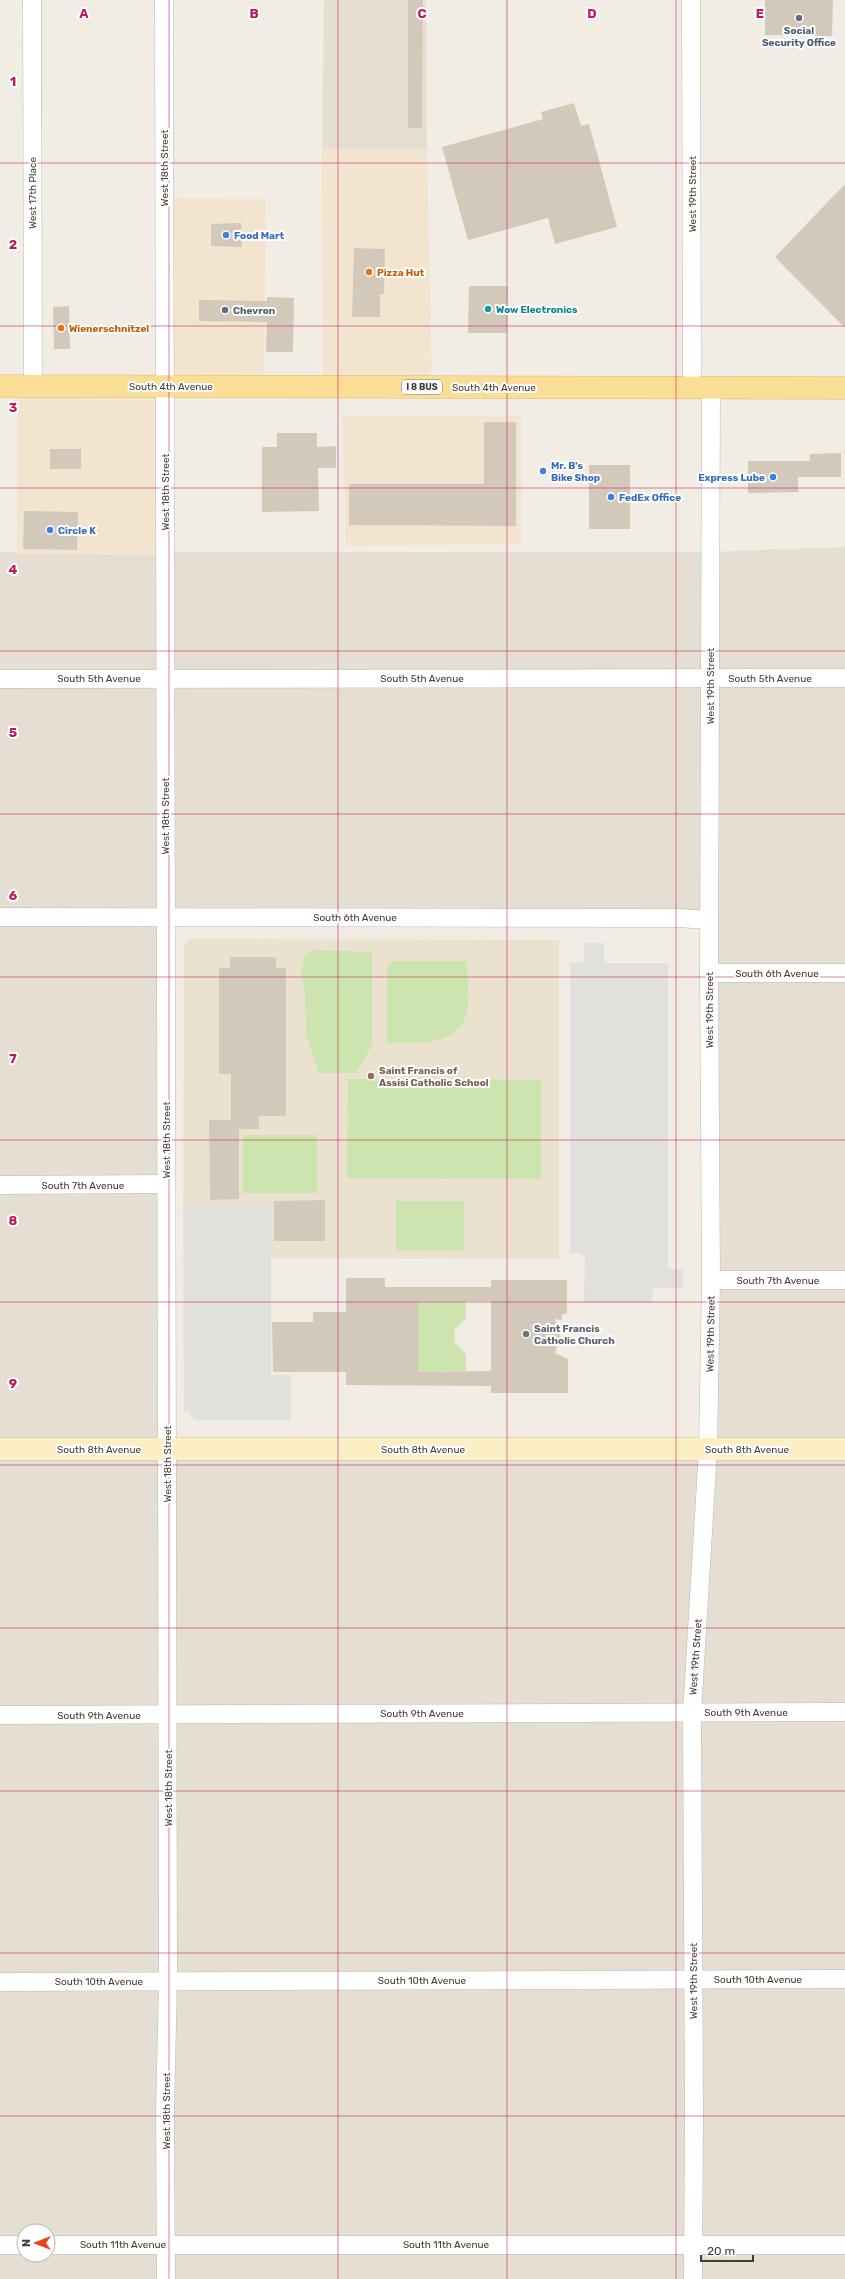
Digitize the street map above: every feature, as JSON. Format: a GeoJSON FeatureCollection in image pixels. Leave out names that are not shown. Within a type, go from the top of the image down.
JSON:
{"type":"FeatureCollection","features":[{"type":"Feature","properties":{"kind":"main road","name":"South 4th Avenue"},"geometry":{"type":"LineString","coordinates":[[0,386],[845,388]]}},
{"type":"Feature","properties":{"kind":"street","name":"West 17th Place"},"geometry":{"type":"LineString","coordinates":[[32,0],[33,386]]}},
{"type":"Feature","properties":{"kind":"street","name":"West 18th Street"},"geometry":{"type":"LineString","coordinates":[[164,0],[168,1714],[168,1981],[165,2113],[166,2279]]}},
{"type":"Feature","properties":{"kind":"street","name":"West 19th Street"},"geometry":{"type":"LineString","coordinates":[[691,0],[710,678],[709,973],[711,1280],[708,1449],[692,1713],[693,2279]]}},
{"type":"Feature","properties":{"kind":"street","name":"South 5th Avenue"},"geometry":{"type":"LineString","coordinates":[[0,679],[845,678]]}},
{"type":"Feature","properties":{"kind":"street","name":"South 6th Avenue"},"geometry":{"type":"LineString","coordinates":[[0,917],[678,918],[709,920]]}},
{"type":"Feature","properties":{"kind":"street","name":"South 6th Avenue"},"geometry":{"type":"LineString","coordinates":[[709,973],[845,973]]}},
{"type":"Feature","properties":{"kind":"street","name":"South 7th Avenue"},"geometry":{"type":"LineString","coordinates":[[0,1185],[166,1184]]}},
{"type":"Feature","properties":{"kind":"street","name":"South 7th Avenue"},"geometry":{"type":"LineString","coordinates":[[711,1280],[845,1280]]}},
{"type":"Feature","properties":{"kind":"street","name":"South 8th Avenue"},"geometry":{"type":"LineString","coordinates":[[0,1449],[845,1448]]}},
{"type":"Feature","properties":{"kind":"street","name":"South 9th Avenue"},"geometry":{"type":"LineString","coordinates":[[0,1715],[845,1712]]}},
{"type":"Feature","properties":{"kind":"street","name":"South 10th Avenue"},"geometry":{"type":"LineString","coordinates":[[0,1982],[693,1978],[845,1979]]}},
{"type":"Feature","properties":{"kind":"street"},"geometry":{"type":"LineString","coordinates":[[0,2245],[16,2245]]}},
{"type":"Feature","properties":{"kind":"street","name":"South 11th Avenue"},"geometry":{"type":"LineString","coordinates":[[56,2245],[845,2245]]}},
{"type":"Feature","properties":{"kind":"shaded area"},"geometry":{"type":"Polygon","coordinates":[[[324,0],[426,0],[427,149],[322,149],[324,0]]]}},
{"type":"Feature","properties":{"kind":"shaded area"},"geometry":{"type":"Polygon","coordinates":[[[322,149],[427,149],[432,387],[166,386],[165,555],[17,554],[17,386],[164,386],[164,198],[266,199],[264,385],[323,385],[322,149]]]}},
{"type":"Feature","properties":{"kind":"shaded area"},"geometry":{"type":"Polygon","coordinates":[[[342,416],[521,416],[521,544],[346,546],[342,416]]]}},
{"type":"Feature","properties":{"kind":"shaded area"},"geometry":{"type":"Polygon","coordinates":[[[845,547],[845,2279],[0,2279],[0,552],[710,552],[845,547]],[[166,917],[167,1449],[708,1448],[709,920],[166,917]]]}},
{"type":"Feature","properties":{"kind":"shaded area","name":"Saint Francis of Assisi Catholic School"},"geometry":{"type":"Polygon","coordinates":[[[190,939],[559,940],[559,1259],[271,1258],[271,1207],[183,1207],[184,946],[190,939]]]}},
{"type":"Feature","properties":{"kind":"shaded area"},"geometry":{"type":"Polygon","coordinates":[[[584,943],[604,943],[604,960],[606,963],[668,963],[668,1269],[683,1269],[683,1288],[655,1288],[653,1290],[652,1303],[584,1303],[585,1257],[581,1253],[570,1253],[570,963],[582,963],[584,960],[584,943]]]}},
{"type":"Feature","properties":{"kind":"shaded area"},"geometry":{"type":"Polygon","coordinates":[[[183,1207],[271,1207],[271,1375],[291,1375],[291,1420],[195,1420],[188,1412],[184,1412],[183,1207]]]}},
{"type":"Feature","properties":{"kind":"green space"},"geometry":{"type":"Polygon","coordinates":[[[312,950],[372,952],[372,1045],[356,1073],[319,1073],[306,1035],[305,992],[301,970],[305,955],[312,950]]]}},
{"type":"Feature","properties":{"kind":"green space"},"geometry":{"type":"Polygon","coordinates":[[[392,961],[467,961],[467,1011],[462,1023],[455,1032],[446,1037],[423,1043],[387,1043],[387,967],[392,961]]]}},
{"type":"Feature","properties":{"kind":"green space"},"geometry":{"type":"Polygon","coordinates":[[[348,1079],[541,1080],[541,1179],[347,1178],[348,1079]]]}},
{"type":"Feature","properties":{"kind":"green space"},"geometry":{"type":"Polygon","coordinates":[[[243,1135],[317,1135],[317,1193],[243,1193],[243,1135]]]}},
{"type":"Feature","properties":{"kind":"green space"},"geometry":{"type":"Polygon","coordinates":[[[396,1201],[464,1201],[464,1250],[396,1250],[396,1201]]]}},
{"type":"Feature","properties":{"kind":"green space"},"geometry":{"type":"Polygon","coordinates":[[[418,1301],[466,1301],[466,1318],[454,1330],[455,1343],[466,1354],[466,1371],[418,1372],[418,1301]]]}},
{"type":"Feature","properties":{"kind":"building"},"geometry":{"type":"Polygon","coordinates":[[[408,0],[423,0],[422,128],[408,128],[408,0]]]}},
{"type":"Feature","properties":{"kind":"building","name":"Social Security Office"},"geometry":{"type":"Polygon","coordinates":[[[765,0],[833,0],[832,36],[765,35],[765,0]]]}},
{"type":"Feature","properties":{"kind":"building"},"geometry":{"type":"Polygon","coordinates":[[[574,103],[581,126],[589,124],[617,227],[555,244],[548,218],[468,240],[442,147],[543,119],[541,112],[574,103]]]}},
{"type":"Feature","properties":{"kind":"building"},"geometry":{"type":"Polygon","coordinates":[[[845,184],[845,328],[775,257],[845,184]]]}},
{"type":"Feature","properties":{"kind":"building","name":"Food Mart"},"geometry":{"type":"Polygon","coordinates":[[[241,223],[242,247],[211,246],[211,224],[241,223]]]}},
{"type":"Feature","properties":{"kind":"building","name":"Pizza Hut"},"geometry":{"type":"Polygon","coordinates":[[[354,248],[385,249],[384,294],[380,294],[380,317],[352,317],[354,248]]]}},
{"type":"Feature","properties":{"kind":"building","name":"Wow Electronics"},"geometry":{"type":"Polygon","coordinates":[[[469,286],[508,286],[507,333],[468,333],[469,286]]]}},
{"type":"Feature","properties":{"kind":"building"},"geometry":{"type":"Polygon","coordinates":[[[267,297],[294,298],[293,352],[266,352],[267,322],[199,321],[199,300],[267,301],[267,297]]]}},
{"type":"Feature","properties":{"kind":"building","name":"Wienerschnitzel"},"geometry":{"type":"Polygon","coordinates":[[[69,306],[70,349],[54,349],[53,307],[69,306]]]}},
{"type":"Feature","properties":{"kind":"building"},"geometry":{"type":"Polygon","coordinates":[[[484,422],[516,422],[516,526],[349,525],[349,484],[484,484],[484,422]]]}},
{"type":"Feature","properties":{"kind":"building"},"geometry":{"type":"Polygon","coordinates":[[[277,433],[317,433],[317,447],[336,446],[336,468],[318,468],[319,511],[262,512],[262,447],[277,447],[277,433]]]}},
{"type":"Feature","properties":{"kind":"building"},"geometry":{"type":"Polygon","coordinates":[[[50,449],[81,449],[81,469],[50,469],[50,449]]]}},
{"type":"Feature","properties":{"kind":"building","name":"Express Lube"},"geometry":{"type":"Polygon","coordinates":[[[841,453],[841,477],[798,477],[798,492],[748,493],[748,461],[810,461],[810,454],[841,453]]]}},
{"type":"Feature","properties":{"kind":"building"},"geometry":{"type":"Polygon","coordinates":[[[589,465],[630,465],[630,529],[589,529],[589,465]]]}},
{"type":"Feature","properties":{"kind":"building","name":"Circle K"},"geometry":{"type":"Polygon","coordinates":[[[24,511],[78,512],[77,550],[23,549],[24,511]]]}},
{"type":"Feature","properties":{"kind":"building"},"geometry":{"type":"Polygon","coordinates":[[[230,957],[276,957],[276,968],[286,968],[286,1116],[259,1116],[259,1129],[239,1129],[239,1199],[210,1200],[209,1120],[231,1120],[231,1074],[219,1074],[219,968],[230,968],[230,957]]]}},
{"type":"Feature","properties":{"kind":"building"},"geometry":{"type":"Polygon","coordinates":[[[325,1200],[325,1241],[274,1241],[274,1201],[325,1200]]]}},
{"type":"Feature","properties":{"kind":"building"},"geometry":{"type":"Polygon","coordinates":[[[346,1278],[385,1278],[385,1287],[491,1287],[491,1280],[567,1280],[567,1313],[562,1315],[562,1320],[555,1319],[560,1336],[555,1353],[568,1359],[568,1393],[491,1393],[491,1386],[346,1385],[346,1372],[273,1372],[272,1322],[313,1322],[313,1312],[346,1312],[346,1278]],[[418,1301],[418,1372],[491,1371],[491,1301],[418,1301]]]}},
{"type":"Feature","properties":{"kind":"place","name":"Social Security Office"},"geometry":{"type":"Point","coordinates":[799,18]}},
{"type":"Feature","properties":{"kind":"place","name":"Food Mart"},"geometry":{"type":"Point","coordinates":[226,235]}},
{"type":"Feature","properties":{"kind":"place","name":"Pizza Hut"},"geometry":{"type":"Point","coordinates":[369,272]}},
{"type":"Feature","properties":{"kind":"place","name":"Wow Electronics"},"geometry":{"type":"Point","coordinates":[488,309]}},
{"type":"Feature","properties":{"kind":"place","name":"Chevron"},"geometry":{"type":"Point","coordinates":[225,310]}},
{"type":"Feature","properties":{"kind":"place","name":"Wienerschnitzel"},"geometry":{"type":"Point","coordinates":[61,328]}},
{"type":"Feature","properties":{"kind":"place","name":"Mr. B's Bike Shop"},"geometry":{"type":"Point","coordinates":[543,471]}},
{"type":"Feature","properties":{"kind":"place","name":"Express Lube"},"geometry":{"type":"Point","coordinates":[773,477]}},
{"type":"Feature","properties":{"kind":"place","name":"FedEx Office"},"geometry":{"type":"Point","coordinates":[611,497]}},
{"type":"Feature","properties":{"kind":"place","name":"Circle K"},"geometry":{"type":"Point","coordinates":[50,530]}},
{"type":"Feature","properties":{"kind":"place","name":"Saint Francis of Assisi Catholic School"},"geometry":{"type":"Point","coordinates":[371,1076]}},
{"type":"Feature","properties":{"kind":"place","name":"Saint Francis Catholic Church"},"geometry":{"type":"Point","coordinates":[526,1334]}}]}
